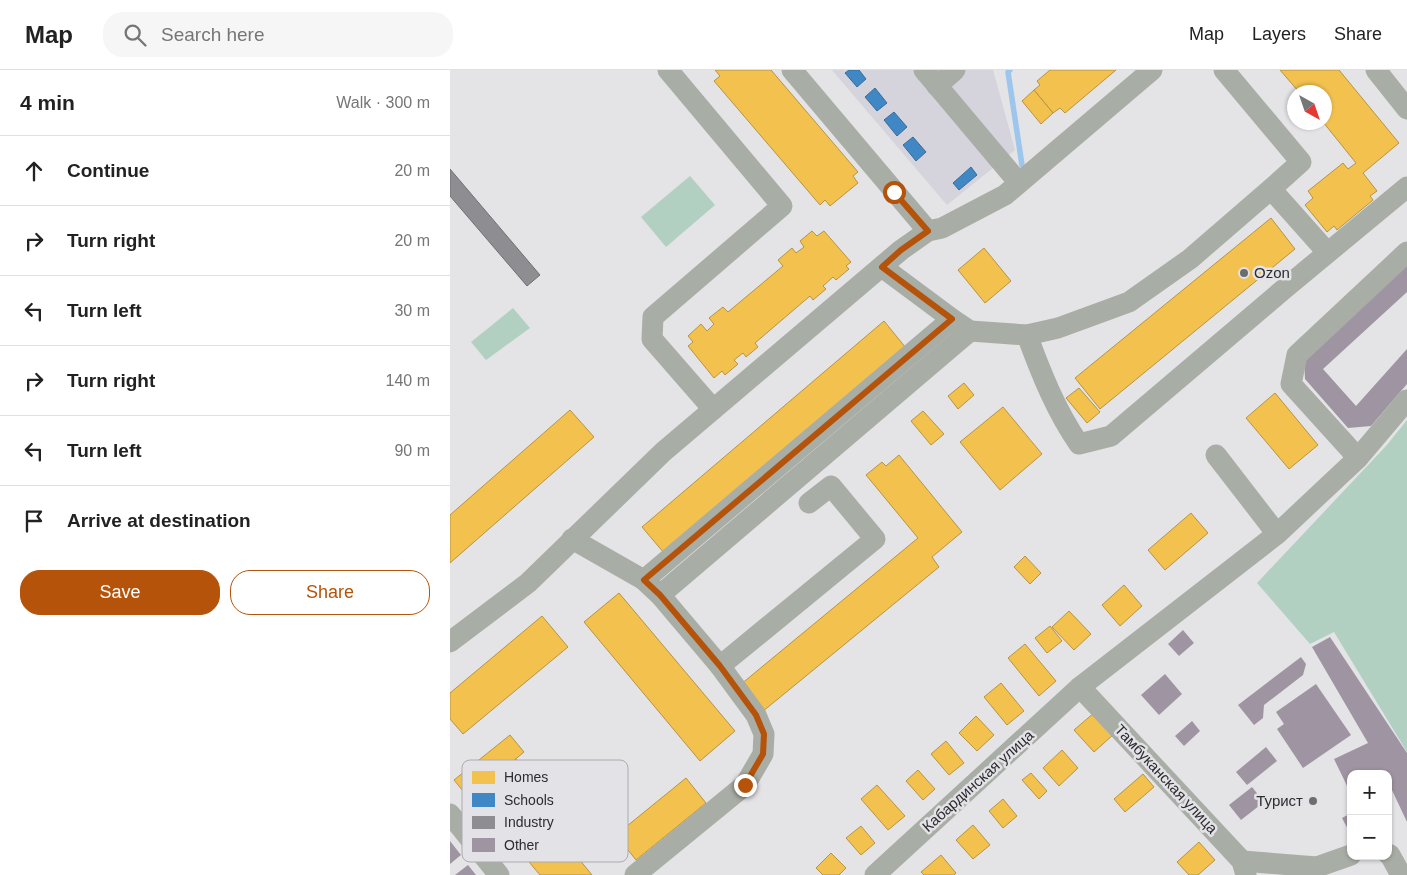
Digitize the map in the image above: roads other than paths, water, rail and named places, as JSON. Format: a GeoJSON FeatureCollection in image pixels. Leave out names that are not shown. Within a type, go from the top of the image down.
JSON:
{"type":"FeatureCollection","features":[{"type":"Feature","properties":{"kind":"street"},"geometry":{"type":"LineString","coordinates":[[668,70],[782,206],[653,317],[652,339],[713,409]]}},
{"type":"Feature","properties":{"kind":"street"},"geometry":{"type":"LineString","coordinates":[[792,70],[928,231]]}},
{"type":"Feature","properties":{"kind":"street"},"geometry":{"type":"LineString","coordinates":[[955,70],[930,78],[1019,183]]}},
{"type":"Feature","properties":{"kind":"street"},"geometry":{"type":"LineString","coordinates":[[450,642],[528,583],[663,452],[901,250],[928,231],[942,228],[1005,195],[1152,70]]}},
{"type":"Feature","properties":{"kind":"street"},"geometry":{"type":"LineString","coordinates":[[882,267],[970,332],[1027,335],[1058,328],[1129,302],[1190,259],[1301,162],[1224,70]]}},
{"type":"Feature","properties":{"kind":"street"},"geometry":{"type":"LineString","coordinates":[[1376,70],[1407,109]]}},
{"type":"Feature","properties":{"kind":"street"},"geometry":{"type":"LineString","coordinates":[[1027,335],[1038,366],[1066,425],[1079,444],[1111,436],[1327,252],[1407,187]]}},
{"type":"Feature","properties":{"kind":"street"},"geometry":{"type":"LineString","coordinates":[[1272,189],[1327,252]]}},
{"type":"Feature","properties":{"kind":"street"},"geometry":{"type":"LineString","coordinates":[[1358,458],[1291,384],[1297,355],[1407,252]]}},
{"type":"Feature","properties":{"kind":"street"},"geometry":{"type":"LineString","coordinates":[[644,580],[952,319]]}},
{"type":"Feature","properties":{"kind":"street"},"geometry":{"type":"LineString","coordinates":[[660,595],[970,332]]}},
{"type":"Feature","properties":{"kind":"street","name":"Кабардинская улица"},"geometry":{"type":"LineString","coordinates":[[875,875],[1080,687],[1277,534],[1358,458],[1407,400]]}},
{"type":"Feature","properties":{"kind":"street"},"geometry":{"type":"LineString","coordinates":[[1216,455],[1277,534]]}},
{"type":"Feature","properties":{"kind":"street"},"geometry":{"type":"LineString","coordinates":[[720,666],[875,539],[831,486],[809,503]]}},
{"type":"Feature","properties":{"kind":"street"},"geometry":{"type":"LineString","coordinates":[[572,539],[644,580],[660,595],[720,666],[756,715],[764,734],[763,754],[745,785],[635,875]]}},
{"type":"Feature","properties":{"kind":"street","name":"Тамбуканская улица"},"geometry":{"type":"LineString","coordinates":[[1080,687],[1244,868]]}},
{"type":"Feature","properties":{"kind":"street"},"geometry":{"type":"LineString","coordinates":[[450,814],[462,829]]}},
{"type":"Feature","properties":{"kind":"street"},"geometry":{"type":"LineString","coordinates":[[1244,868],[1321,871],[1347,857]]}},
{"type":"Feature","properties":{"kind":"street"},"geometry":{"type":"LineString","coordinates":[[1392,859],[1401,875]]}},
{"type":"Feature","properties":{"kind":"street"},"geometry":{"type":"LineString","coordinates":[[489,862],[500,875]]}},
{"type":"Feature","properties":{"kind":"waterway"},"geometry":{"type":"LineString","coordinates":[[1010,70],[1008,72],[1022,165]]}},
{"type":"Feature","properties":{"kind":"place","name":"Ozon"},"geometry":{"type":"Point","coordinates":[1244,273]}},
{"type":"Feature","properties":{"kind":"place","name":"Турист"},"geometry":{"type":"Point","coordinates":[1313,801]}}]}
